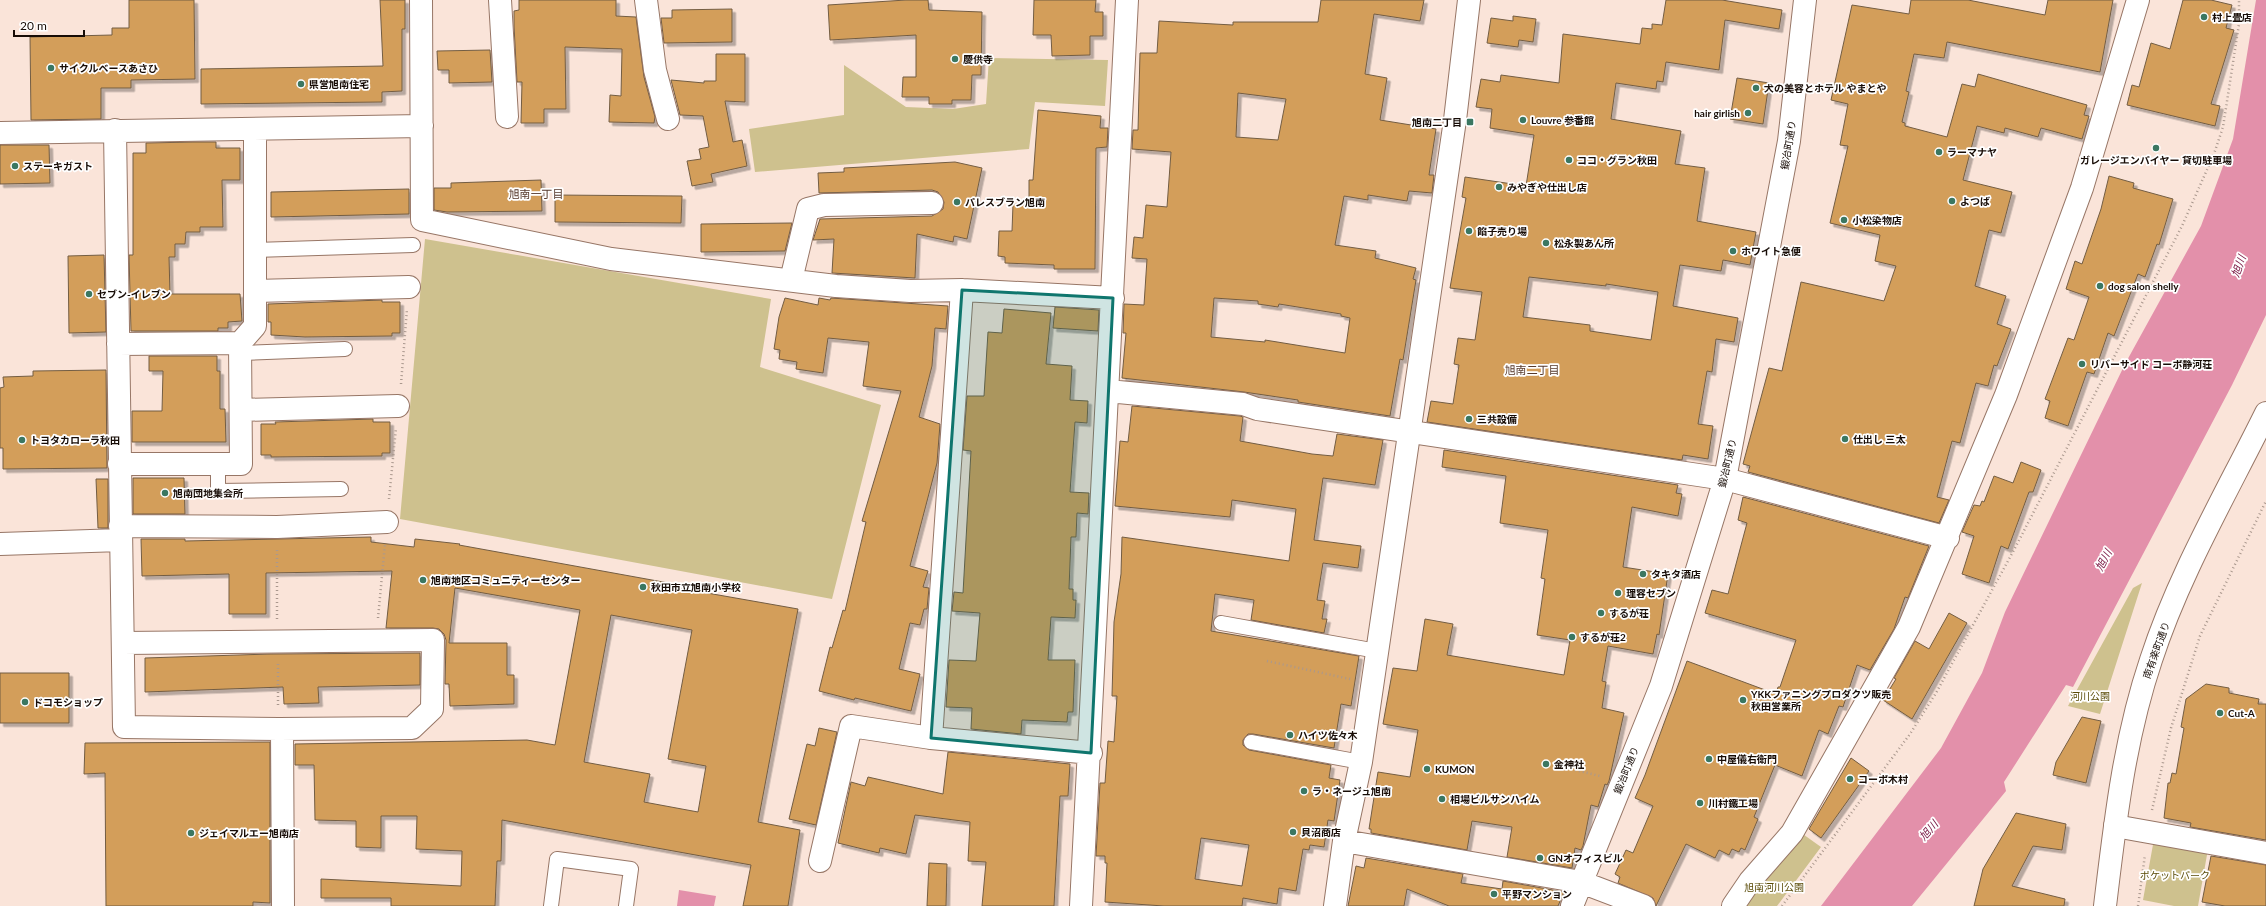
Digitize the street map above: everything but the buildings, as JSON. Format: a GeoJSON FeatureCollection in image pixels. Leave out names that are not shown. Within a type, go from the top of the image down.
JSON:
{"type":"FeatureCollection","features":[{"type":"Feature","properties":{"kind":"street"},"geometry":{"type":"LineString","coordinates":[[421,0],[422,220],[611,259],[791,280],[910,291],[962,290],[1113,298]]}},
{"type":"Feature","properties":{"kind":"street"},"geometry":{"type":"LineString","coordinates":[[500,0],[507,117]]}},
{"type":"Feature","properties":{"kind":"street"},"geometry":{"type":"LineString","coordinates":[[646,0],[655,70],[668,119]]}},
{"type":"Feature","properties":{"kind":"street"},"geometry":{"type":"LineString","coordinates":[[1081,906],[1127,0]]}},
{"type":"Feature","properties":{"kind":"street"},"geometry":{"type":"LineString","coordinates":[[1334,906],[1344,841],[1361,762],[1455,120],[1469,0]]}},
{"type":"Feature","properties":{"kind":"street","name":"鍛冶町通り"},"geometry":{"type":"LineString","coordinates":[[1572,906],[1660,686],[1725,479],[1789,142],[1805,0]]}},
{"type":"Feature","properties":{"kind":"street"},"geometry":{"type":"LineString","coordinates":[[1733,906],[1750,881],[1792,834],[1909,628],[1948,538],[2006,395],[2082,188],[2138,0]]}},
{"type":"Feature","properties":{"kind":"street"},"geometry":{"type":"LineString","coordinates":[[0,133],[422,126]]}},
{"type":"Feature","properties":{"kind":"street"},"geometry":{"type":"LineString","coordinates":[[120,464],[241,464],[240,348],[255,326],[255,129]]}},
{"type":"Feature","properties":{"kind":"street"},"geometry":{"type":"LineString","coordinates":[[115,130],[124,727],[282,729],[412,728],[432,709],[433,640],[123,643]]}},
{"type":"Feature","properties":{"kind":"street"},"geometry":{"type":"LineString","coordinates":[[791,280],[808,209],[824,205],[932,203]]}},
{"type":"Feature","properties":{"kind":"street"},"geometry":{"type":"LineString","coordinates":[[255,290],[409,287]]}},
{"type":"Feature","properties":{"kind":"street"},"geometry":{"type":"LineString","coordinates":[[931,738],[962,290]]}},
{"type":"Feature","properties":{"kind":"street"},"geometry":{"type":"LineString","coordinates":[[118,344],[240,348]]}},
{"type":"Feature","properties":{"kind":"street"},"geometry":{"type":"LineString","coordinates":[[1108,391],[1242,404],[1257,409],[1725,479],[1948,538]]}},
{"type":"Feature","properties":{"kind":"street"},"geometry":{"type":"LineString","coordinates":[[241,410],[398,406]]}},
{"type":"Feature","properties":{"kind":"street","name":"南有楽町通り"},"geometry":{"type":"LineString","coordinates":[[2105,906],[2115,826],[2129,735],[2151,659],[2181,583],[2260,439],[2266,414]]}},
{"type":"Feature","properties":{"kind":"street"},"geometry":{"type":"LineString","coordinates":[[0,544],[121,533],[387,522]]}},
{"type":"Feature","properties":{"kind":"street"},"geometry":{"type":"LineString","coordinates":[[820,861],[851,726],[931,738],[1090,752]]}},
{"type":"Feature","properties":{"kind":"street"},"geometry":{"type":"LineString","coordinates":[[282,729],[283,906]]}},
{"type":"Feature","properties":{"kind":"street"},"geometry":{"type":"LineString","coordinates":[[2115,826],[2266,853]]}},
{"type":"Feature","properties":{"kind":"street"},"geometry":{"type":"LineString","coordinates":[[1344,841],[1581,882],[1644,906]]}},
{"type":"Feature","properties":{"kind":"lane"},"geometry":{"type":"LineString","coordinates":[[255,250],[413,246]]}},
{"type":"Feature","properties":{"kind":"lane"},"geometry":{"type":"LineString","coordinates":[[240,348],[345,349]]}},
{"type":"Feature","properties":{"kind":"lane"},"geometry":{"type":"LineString","coordinates":[[218,464],[218,491],[341,489]]}},
{"type":"Feature","properties":{"kind":"lane"},"geometry":{"type":"LineString","coordinates":[[1221,623],[1377,651]]}},
{"type":"Feature","properties":{"kind":"lane"},"geometry":{"type":"LineString","coordinates":[[1251,742],[1361,762]]}},
{"type":"Feature","properties":{"kind":"lane"},"geometry":{"type":"LineString","coordinates":[[551,906],[557,859],[631,869],[626,906]]}},
{"type":"Feature","properties":{"kind":"path"},"geometry":{"type":"LineString","coordinates":[[1782,906],[1910,734],[1936,693],[2015,548],[2182,226],[2214,154],[2223,127],[2239,24],[2239,0]]}},
{"type":"Feature","properties":{"kind":"path"},"geometry":{"type":"LineString","coordinates":[[2138,906],[2148,832],[2171,728],[2200,636],[2266,501]]}},
{"type":"Feature","properties":{"kind":"path"},"geometry":{"type":"LineString","coordinates":[[1267,661],[1372,684]]}},
{"type":"Feature","properties":{"kind":"highlighted area"},"geometry":{"type":"Polygon","coordinates":[[[962,290],[1113,298],[1091,753],[931,738],[962,290]]]}},
{"type":"Feature","properties":{"kind":"green space"},"geometry":{"type":"Polygon","coordinates":[[[989,58],[1108,60],[1105,106],[1035,102],[1029,149],[755,172],[749,129],[844,115],[844,65],[906,107],[953,109],[986,104],[989,58]]]}},
{"type":"Feature","properties":{"kind":"green space"},"geometry":{"type":"Polygon","coordinates":[[[425,239],[771,299],[760,367],[881,405],[832,599],[400,519],[425,239]]]}},
{"type":"Feature","properties":{"kind":"green space","name":"河川公園"},"geometry":{"type":"Polygon","coordinates":[[[2142,583],[2100,714],[2068,706],[2133,588],[2142,583]]]}},
{"type":"Feature","properties":{"kind":"green space","name":"旭南河川公園"},"geometry":{"type":"Polygon","coordinates":[[[1800,832],[1821,847],[1777,906],[1743,906],[1800,832]]]}},
{"type":"Feature","properties":{"kind":"green space","name":"ポケットパーク"},"geometry":{"type":"Polygon","coordinates":[[[2154,839],[2208,849],[2198,906],[2174,906],[2143,900],[2154,839]]]}},
{"type":"Feature","properties":{"kind":"water","name":"旭川"},"geometry":{"type":"Polygon","coordinates":[[[2256,0],[2266,0],[2266,315],[2232,385],[2073,687],[2066,685],[2004,782],[2006,791],[1912,906],[1821,906],[1941,748],[1982,673],[2005,612],[2125,364],[2201,226],[2233,139],[2256,0]]]}},
{"type":"Feature","properties":{"kind":"water"},"geometry":{"type":"Polygon","coordinates":[[[679,890],[716,896],[714,906],[677,906],[679,890]]]}},
{"type":"Feature","properties":{"kind":"place","name":"村上畳店"},"geometry":{"type":"Point","coordinates":[2204,17]}},
{"type":"Feature","properties":{"kind":"place","name":"慶供寺"},"geometry":{"type":"Point","coordinates":[955,59]}},
{"type":"Feature","properties":{"kind":"place","name":"サイクルベースあさひ"},"geometry":{"type":"Point","coordinates":[51,68]}},
{"type":"Feature","properties":{"kind":"place","name":"県営旭南住宅"},"geometry":{"type":"Point","coordinates":[301,84]}},
{"type":"Feature","properties":{"kind":"place","name":"犬の美容とホテル やまとや"},"geometry":{"type":"Point","coordinates":[1756,88]}},
{"type":"Feature","properties":{"kind":"place","name":"hair girlish"},"geometry":{"type":"Point","coordinates":[1748,113]}},
{"type":"Feature","properties":{"kind":"place","name":"Louvre 参番館"},"geometry":{"type":"Point","coordinates":[1523,120]}},
{"type":"Feature","properties":{"kind":"place","name":"旭南二丁目"},"geometry":{"type":"Point","coordinates":[1470,122]}},
{"type":"Feature","properties":{"kind":"place","name":"ガレージエンパイヤー 貸切駐車場"},"geometry":{"type":"Point","coordinates":[2156,148]}},
{"type":"Feature","properties":{"kind":"place","name":"ラーマナヤ"},"geometry":{"type":"Point","coordinates":[1939,152]}},
{"type":"Feature","properties":{"kind":"place","name":"ココ・グラン秋田"},"geometry":{"type":"Point","coordinates":[1569,160]}},
{"type":"Feature","properties":{"kind":"place","name":"ステーキガスト"},"geometry":{"type":"Point","coordinates":[15,166]}},
{"type":"Feature","properties":{"kind":"place","name":"みやぎや仕出し店"},"geometry":{"type":"Point","coordinates":[1499,187]}},
{"type":"Feature","properties":{"kind":"place","name":"よつば"},"geometry":{"type":"Point","coordinates":[1952,201]}},
{"type":"Feature","properties":{"kind":"place","name":"パレスブラン旭南"},"geometry":{"type":"Point","coordinates":[957,202]}},
{"type":"Feature","properties":{"kind":"place","name":"小松染物店"},"geometry":{"type":"Point","coordinates":[1844,220]}},
{"type":"Feature","properties":{"kind":"place","name":"餡子売り場"},"geometry":{"type":"Point","coordinates":[1469,231]}},
{"type":"Feature","properties":{"kind":"place","name":"松永製あん所"},"geometry":{"type":"Point","coordinates":[1546,243]}},
{"type":"Feature","properties":{"kind":"place","name":"ホワイト急便"},"geometry":{"type":"Point","coordinates":[1733,251]}},
{"type":"Feature","properties":{"kind":"place","name":"dog salon shelly"},"geometry":{"type":"Point","coordinates":[2100,286]}},
{"type":"Feature","properties":{"kind":"place","name":"セブン-イレブン"},"geometry":{"type":"Point","coordinates":[89,294]}},
{"type":"Feature","properties":{"kind":"place","name":"リバーサイド コーポ静河荘"},"geometry":{"type":"Point","coordinates":[2082,364]}},
{"type":"Feature","properties":{"kind":"place","name":"三共設備"},"geometry":{"type":"Point","coordinates":[1469,419]}},
{"type":"Feature","properties":{"kind":"place","name":"仕出し 三太"},"geometry":{"type":"Point","coordinates":[1845,439]}},
{"type":"Feature","properties":{"kind":"place","name":"トヨタカローラ秋田"},"geometry":{"type":"Point","coordinates":[22,440]}},
{"type":"Feature","properties":{"kind":"place","name":"旭南団地集会所"},"geometry":{"type":"Point","coordinates":[165,493]}},
{"type":"Feature","properties":{"kind":"place","name":"タキタ酒店"},"geometry":{"type":"Point","coordinates":[1643,574]}},
{"type":"Feature","properties":{"kind":"place","name":"旭南地区コミュニティーセンター"},"geometry":{"type":"Point","coordinates":[423,580]}},
{"type":"Feature","properties":{"kind":"place","name":"秋田市立旭南小学校"},"geometry":{"type":"Point","coordinates":[643,587]}},
{"type":"Feature","properties":{"kind":"place","name":"理容セブン"},"geometry":{"type":"Point","coordinates":[1618,593]}},
{"type":"Feature","properties":{"kind":"place","name":"するが荘"},"geometry":{"type":"Point","coordinates":[1601,613]}},
{"type":"Feature","properties":{"kind":"place","name":"するが荘2"},"geometry":{"type":"Point","coordinates":[1572,637]}},
{"type":"Feature","properties":{"kind":"place","name":"YKKファニングプロダクツ販売 秋田営業所"},"geometry":{"type":"Point","coordinates":[1743,700]}},
{"type":"Feature","properties":{"kind":"place","name":"ドコモショップ"},"geometry":{"type":"Point","coordinates":[25,702]}},
{"type":"Feature","properties":{"kind":"place","name":"Cut-A"},"geometry":{"type":"Point","coordinates":[2220,713]}},
{"type":"Feature","properties":{"kind":"place","name":"ハイツ佐々木"},"geometry":{"type":"Point","coordinates":[1290,735]}},
{"type":"Feature","properties":{"kind":"place","name":"中屋儀右衛門"},"geometry":{"type":"Point","coordinates":[1709,759]}},
{"type":"Feature","properties":{"kind":"place","name":"金神社"},"geometry":{"type":"Point","coordinates":[1546,764]}},
{"type":"Feature","properties":{"kind":"place","name":"KUMON"},"geometry":{"type":"Point","coordinates":[1427,769]}},
{"type":"Feature","properties":{"kind":"place","name":"コーポ木村"},"geometry":{"type":"Point","coordinates":[1850,779]}},
{"type":"Feature","properties":{"kind":"place","name":"ラ・ネージュ旭南"},"geometry":{"type":"Point","coordinates":[1304,791]}},
{"type":"Feature","properties":{"kind":"place","name":"相場ビルサンハイム"},"geometry":{"type":"Point","coordinates":[1442,799]}},
{"type":"Feature","properties":{"kind":"place","name":"川村鐵工場"},"geometry":{"type":"Point","coordinates":[1700,803]}},
{"type":"Feature","properties":{"kind":"place","name":"貝沼商店"},"geometry":{"type":"Point","coordinates":[1293,832]}},
{"type":"Feature","properties":{"kind":"place","name":"ジェイマルエー旭南店"},"geometry":{"type":"Point","coordinates":[191,833]}},
{"type":"Feature","properties":{"kind":"place","name":"GNオフィスビル"},"geometry":{"type":"Point","coordinates":[1540,858]}},
{"type":"Feature","properties":{"kind":"place","name":"平野マンション"},"geometry":{"type":"Point","coordinates":[1494,894]}},
{"type":"Feature","properties":{"kind":"district","name":"旭南一丁目"},"geometry":{"type":"Point","coordinates":[536,193]}},
{"type":"Feature","properties":{"kind":"district","name":"旭南二丁目"},"geometry":{"type":"Point","coordinates":[1532,369]}}]}
